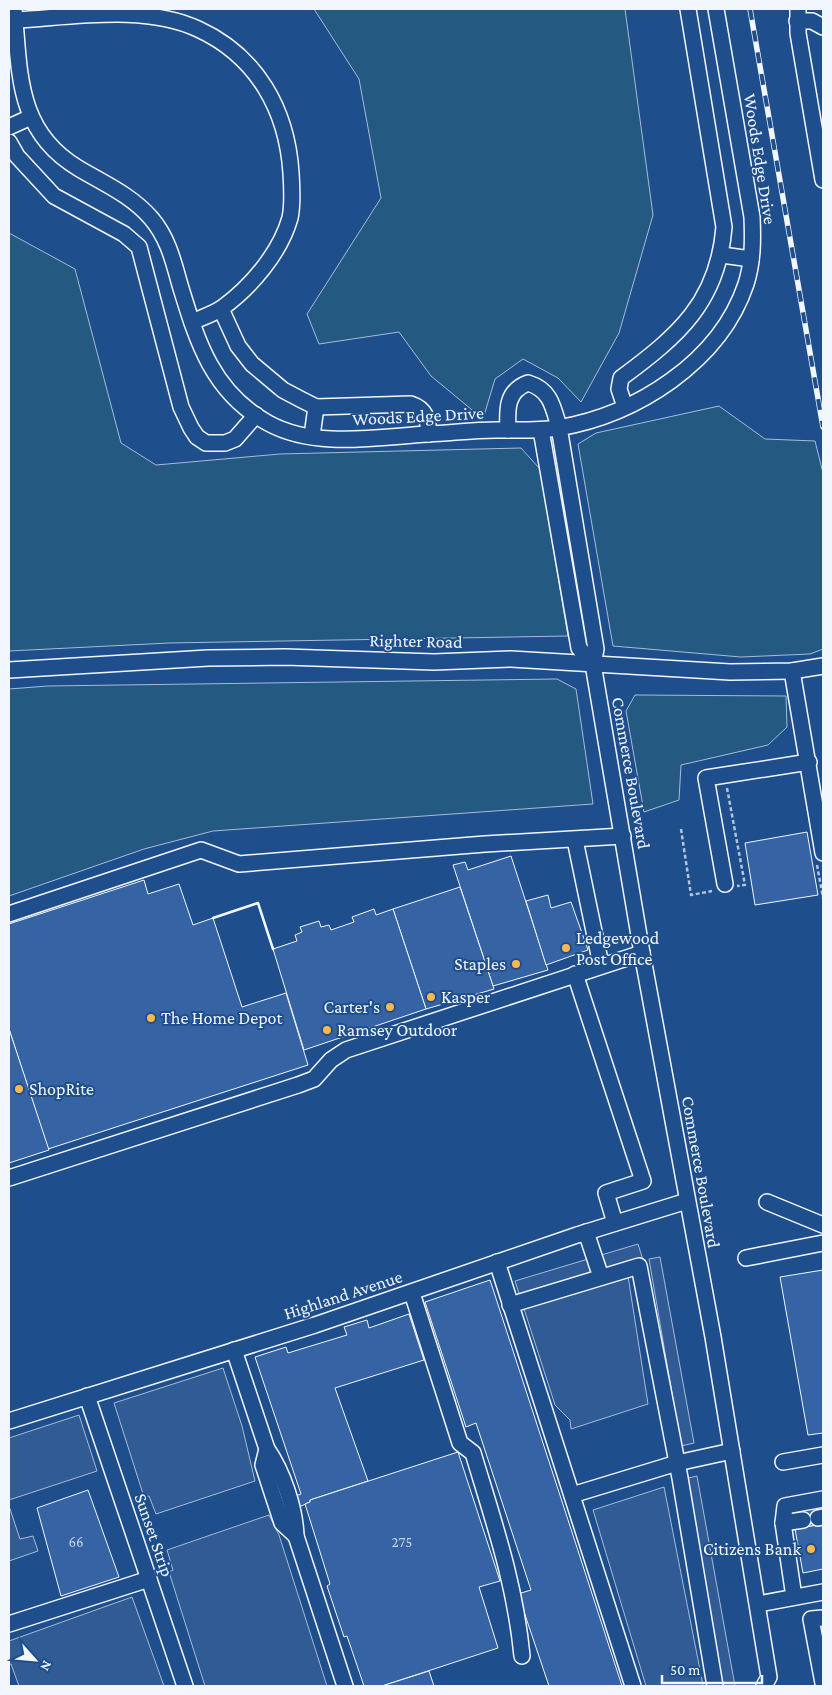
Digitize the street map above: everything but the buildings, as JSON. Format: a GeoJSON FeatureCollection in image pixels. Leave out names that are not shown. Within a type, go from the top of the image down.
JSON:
{"type":"FeatureCollection","features":[{"type":"Feature","properties":{"kind":"street"},"geometry":{"type":"LineString","coordinates":[[624,407],[619,389],[620,378],[662,347],[684,327],[706,294],[722,255],[724,227],[688,9]]}},
{"type":"Feature","properties":{"kind":"street","name":"Woods Edge Drive"},"geometry":{"type":"LineString","coordinates":[[15,15],[25,105],[37,129],[52,147],[74,166],[135,202],[160,230],[168,242],[198,343],[209,365],[228,389],[256,415],[270,425],[336,440],[508,430],[541,430],[578,424],[624,407],[671,380],[712,342],[742,295],[753,244],[752,217],[716,9]]}},
{"type":"Feature","properties":{"kind":"street"},"geometry":{"type":"LineString","coordinates":[[15,15],[153,15],[174,20],[198,28],[232,49],[250,64],[264,83],[276,106],[290,154],[292,197],[290,219],[268,260],[245,288],[221,309],[192,322]]}},
{"type":"Feature","properties":{"kind":"street"},"geometry":{"type":"LineString","coordinates":[[798,15],[823,27]]}},
{"type":"Feature","properties":{"kind":"street"},"geometry":{"type":"LineString","coordinates":[[798,15],[823,180]]}},
{"type":"Feature","properties":{"kind":"street"},"geometry":{"type":"LineString","coordinates":[[698,62],[724,56]]}},
{"type":"Feature","properties":{"kind":"street"},"geometry":{"type":"LineString","coordinates":[[9,127],[31,117]]}},
{"type":"Feature","properties":{"kind":"street"},"geometry":{"type":"LineString","coordinates":[[9,142],[17,156],[54,196],[124,234],[139,247],[181,407],[197,437],[206,443],[226,443],[235,440],[256,415]]}},
{"type":"Feature","properties":{"kind":"street"},"geometry":{"type":"LineString","coordinates":[[139,247],[160,230]]}},
{"type":"Feature","properties":{"kind":"street"},"geometry":{"type":"LineString","coordinates":[[722,255],[751,259]]}},
{"type":"Feature","properties":{"kind":"street"},"geometry":{"type":"LineString","coordinates":[[221,309],[238,346],[252,364],[283,390],[316,407],[411,404],[420,407],[425,412],[429,434]]}},
{"type":"Feature","properties":{"kind":"street","name":"Commerce Boulevard"},"geometry":{"type":"LineString","coordinates":[[508,430],[507,407],[512,395],[520,386],[528,383],[545,391],[552,402],[559,428],[596,649],[594,664],[642,953],[732,1451],[770,1683]]}},
{"type":"Feature","properties":{"kind":"street"},"geometry":{"type":"LineString","coordinates":[[312,436],[316,407]]}},
{"type":"Feature","properties":{"kind":"street","name":"Commerce Boulevard"},"geometry":{"type":"LineString","coordinates":[[541,430],[579,648],[594,664]]}},
{"type":"Feature","properties":{"kind":"street","name":"Righter Road"},"geometry":{"type":"LineString","coordinates":[[9,670],[208,658],[285,657],[434,662],[511,659],[730,672],[792,671],[823,666]]}},
{"type":"Feature","properties":{"kind":"street"},"geometry":{"type":"LineString","coordinates":[[792,671],[809,762],[820,859]]}},
{"type":"Feature","properties":{"kind":"street"},"geometry":{"type":"LineString","coordinates":[[727,887],[706,778],[809,762]]}},
{"type":"Feature","properties":{"kind":"street"},"geometry":{"type":"LineString","coordinates":[[9,914],[201,850],[239,864],[486,844],[623,836]]}},
{"type":"Feature","properties":{"kind":"street"},"geometry":{"type":"LineString","coordinates":[[576,840],[601,965]]}},
{"type":"Feature","properties":{"kind":"street"},"geometry":{"type":"LineString","coordinates":[[9,1178],[306,1082],[314,1079],[331,1060],[346,1050],[642,953]]}},
{"type":"Feature","properties":{"kind":"street"},"geometry":{"type":"LineString","coordinates":[[575,974],[643,1181],[606,1192],[615,1223]]}},
{"type":"Feature","properties":{"kind":"street","name":"Highland Avenue"},"geometry":{"type":"LineString","coordinates":[[9,1421],[412,1293],[586,1232],[687,1201]]}},
{"type":"Feature","properties":{"kind":"street"},"geometry":{"type":"LineString","coordinates":[[767,1202],[823,1225]]}},
{"type":"Feature","properties":{"kind":"street"},"geometry":{"type":"LineString","coordinates":[[586,1232],[601,1277]]}},
{"type":"Feature","properties":{"kind":"street"},"geometry":{"type":"LineString","coordinates":[[746,1258],[823,1243]]}},
{"type":"Feature","properties":{"kind":"street"},"geometry":{"type":"LineString","coordinates":[[497,1262],[633,1686]]}},
{"type":"Feature","properties":{"kind":"street"},"geometry":{"type":"LineString","coordinates":[[510,1305],[639,1266],[677,1463],[715,1686]]}},
{"type":"Feature","properties":{"kind":"street"},"geometry":{"type":"LineString","coordinates":[[412,1293],[460,1443],[473,1453],[509,1572],[518,1616],[522,1656]]}},
{"type":"Feature","properties":{"kind":"street"},"geometry":{"type":"LineString","coordinates":[[234,1350],[267,1449],[275,1462],[296,1520],[296,1536],[345,1686]]}},
{"type":"Feature","properties":{"kind":"street","name":"Sunset Strip"},"geometry":{"type":"LineString","coordinates":[[88,1396],[186,1686]]}},
{"type":"Feature","properties":{"kind":"street"},"geometry":{"type":"LineString","coordinates":[[572,1495],[677,1463],[732,1451]]}},
{"type":"Feature","properties":{"kind":"street"},"geometry":{"type":"LineString","coordinates":[[783,1462],[823,1455]]}},
{"type":"Feature","properties":{"kind":"street"},"geometry":{"type":"LineString","coordinates":[[794,1597],[783,1523],[785,1506],[823,1499]]}},
{"type":"Feature","properties":{"kind":"street"},"geometry":{"type":"LineString","coordinates":[[783,1523],[815,1518]]}},
{"type":"Feature","properties":{"kind":"street"},"geometry":{"type":"LineString","coordinates":[[9,1624],[149,1579]]}},
{"type":"Feature","properties":{"kind":"street"},"geometry":{"type":"LineString","coordinates":[[758,1604],[823,1592]]}},
{"type":"Feature","properties":{"kind":"street"},"geometry":{"type":"LineString","coordinates":[[823,1618],[811,1619],[823,1683]]}},
{"type":"Feature","properties":{"kind":"path"},"geometry":{"type":"LineString","coordinates":[[680,829],[691,895],[745,885],[726,788],[735,786]]}},
{"type":"Feature","properties":{"kind":"path"},"geometry":{"type":"LineString","coordinates":[[820,859],[823,898]]}},
{"type":"Feature","properties":{"kind":"shaded area"},"geometry":{"type":"Polygon","coordinates":[[[314,9],[625,9],[653,215],[619,333],[581,402],[558,378],[523,359],[495,379],[483,419],[431,376],[399,332],[319,344],[307,314],[381,198],[359,79],[314,9]]]}},
{"type":"Feature","properties":{"kind":"shaded area"},"geometry":{"type":"Polygon","coordinates":[[[9,233],[75,269],[121,443],[156,465],[280,454],[521,448],[540,469],[568,636],[169,643],[9,651],[9,233]]]}},
{"type":"Feature","properties":{"kind":"shaded area"},"geometry":{"type":"Polygon","coordinates":[[[719,406],[765,439],[815,441],[823,473],[823,649],[810,654],[741,657],[613,646],[578,444],[596,433],[719,406]]]}},
{"type":"Feature","properties":{"kind":"shaded area"},"geometry":{"type":"Polygon","coordinates":[[[557,679],[576,689],[593,804],[213,831],[144,849],[9,896],[9,689],[48,686],[557,679]]]}},
{"type":"Feature","properties":{"kind":"shaded area"},"geometry":{"type":"Polygon","coordinates":[[[635,695],[786,696],[787,727],[768,745],[681,765],[679,800],[644,812],[626,711],[635,695]]]}},
{"type":"Feature","properties":{"kind":"shaded area"},"geometry":{"type":"Polygon","coordinates":[[[638,1244],[643,1260],[628,1276],[648,1404],[571,1429],[570,1420],[555,1405],[515,1281],[638,1244]]]}},
{"type":"Feature","properties":{"kind":"shaded area"},"geometry":{"type":"Polygon","coordinates":[[[660,1257],[694,1443],[681,1446],[649,1259],[660,1257]]]}},
{"type":"Feature","properties":{"kind":"shaded area"},"geometry":{"type":"Polygon","coordinates":[[[223,1368],[242,1426],[255,1481],[156,1514],[149,1496],[144,1497],[114,1403],[223,1368]]]}},
{"type":"Feature","properties":{"kind":"shaded area"},"geometry":{"type":"Polygon","coordinates":[[[79,1415],[97,1471],[9,1500],[9,1438],[79,1415]]]}},
{"type":"Feature","properties":{"kind":"shaded area"},"geometry":{"type":"Polygon","coordinates":[[[697,1476],[735,1686],[723,1686],[684,1479],[697,1476]]]}},
{"type":"Feature","properties":{"kind":"shaded area"},"geometry":{"type":"Polygon","coordinates":[[[664,1487],[703,1685],[699,1686],[646,1686],[593,1510],[664,1487]]]}},
{"type":"Feature","properties":{"kind":"shaded area"},"geometry":{"type":"Polygon","coordinates":[[[9,1506],[20,1539],[33,1536],[38,1551],[9,1561],[9,1506]]]}},
{"type":"Feature","properties":{"kind":"shaded area"},"geometry":{"type":"Polygon","coordinates":[[[269,1515],[279,1535],[327,1686],[205,1686],[169,1572],[173,1570],[167,1550],[269,1515]]]}},
{"type":"Feature","properties":{"kind":"shaded area"},"geometry":{"type":"Polygon","coordinates":[[[132,1597],[164,1686],[19,1686],[11,1664],[9,1664],[9,1641],[132,1597]]]}},
{"type":"Feature","properties":{"kind":"railway"},"geometry":{"type":"LineString","coordinates":[[750,9],[823,427]]}},
{"type":"Feature","properties":{"kind":"wall"},"geometry":{"type":"LineString","coordinates":[[213,918],[258,903],[273,949]]}},
{"type":"Feature","properties":{"kind":"place","name":"Ledgewood Post Office"},"geometry":{"type":"Point","coordinates":[566,948]}},
{"type":"Feature","properties":{"kind":"place","name":"Staples"},"geometry":{"type":"Point","coordinates":[516,964]}},
{"type":"Feature","properties":{"kind":"place","name":"Kasper"},"geometry":{"type":"Point","coordinates":[431,997]}},
{"type":"Feature","properties":{"kind":"place","name":"Carter's"},"geometry":{"type":"Point","coordinates":[390,1007]}},
{"type":"Feature","properties":{"kind":"place","name":"The Home Depot"},"geometry":{"type":"Point","coordinates":[151,1018]}},
{"type":"Feature","properties":{"kind":"place","name":"Ramsey Outdoor"},"geometry":{"type":"Point","coordinates":[327,1030]}},
{"type":"Feature","properties":{"kind":"place","name":"ShopRite"},"geometry":{"type":"Point","coordinates":[19,1089]}},
{"type":"Feature","properties":{"kind":"place","name":"Citizens Bank"},"geometry":{"type":"Point","coordinates":[811,1549]}}]}
